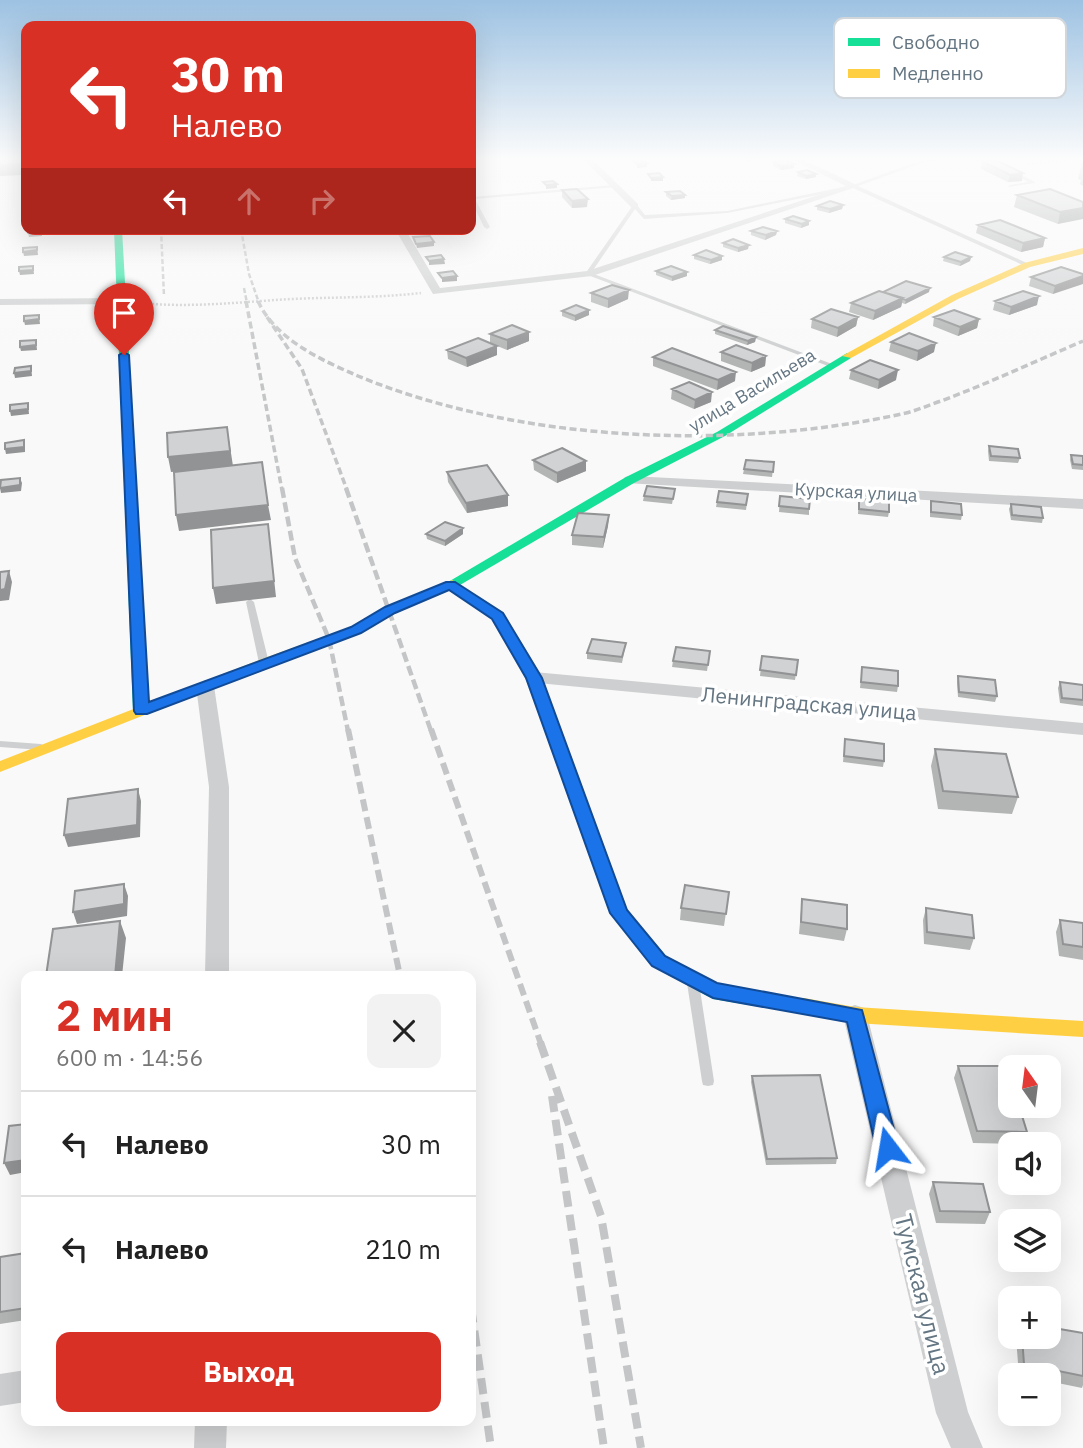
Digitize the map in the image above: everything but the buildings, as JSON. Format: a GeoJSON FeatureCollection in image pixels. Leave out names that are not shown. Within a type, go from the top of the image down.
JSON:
{"type":"FeatureCollection","features":[{"type":"Feature","properties":{"kind":"street"},"geometry":{"type":"LineString","coordinates":[[404,235],[437,292],[588,274],[735,226]]}},
{"type":"Feature","properties":{"kind":"street"},"geometry":{"type":"LineString","coordinates":[[118,235],[141,711]]}},
{"type":"Feature","properties":{"kind":"street","name":"улица Васильева"},"geometry":{"type":"LineString","coordinates":[[0,767],[264,663],[356,630],[390,610],[450,584],[630,480],[721,434],[830,365],[955,296],[1027,265],[1083,251]]}},
{"type":"Feature","properties":{"kind":"street"},"geometry":{"type":"LineString","coordinates":[[0,302],[121,301]]}},
{"type":"Feature","properties":{"kind":"street","name":"Курская улица"},"geometry":{"type":"LineString","coordinates":[[630,480],[1083,504]]}},
{"type":"Feature","properties":{"kind":"street"},"geometry":{"type":"LineString","coordinates":[[450,584],[498,616],[534,678],[619,913],[659,961],[713,990],[855,1016],[1083,1029]]}},
{"type":"Feature","properties":{"kind":"street","name":"Ленинградская улица"},"geometry":{"type":"LineString","coordinates":[[534,678],[1083,729]]}},
{"type":"Feature","properties":{"kind":"street"},"geometry":{"type":"LineString","coordinates":[[205,686],[219,787],[217,971]]}},
{"type":"Feature","properties":{"kind":"street","name":"Тумская улица"},"geometry":{"type":"LineString","coordinates":[[855,1016],[952,1413],[967,1448]]}},
{"type":"Feature","properties":{"kind":"street"},"geometry":{"type":"LineString","coordinates":[[0,1390],[21,1386]]}},
{"type":"Feature","properties":{"kind":"street"},"geometry":{"type":"LineString","coordinates":[[210,1448],[211,1426]]}},
{"type":"Feature","properties":{"kind":"lane"},"geometry":{"type":"LineString","coordinates":[[621,226],[588,274],[830,365]]}},
{"type":"Feature","properties":{"kind":"lane"},"geometry":{"type":"LineString","coordinates":[[941,226],[1027,265]]}},
{"type":"Feature","properties":{"kind":"lane"},"geometry":{"type":"LineString","coordinates":[[250,602],[264,663]]}},
{"type":"Feature","properties":{"kind":"lane"},"geometry":{"type":"LineString","coordinates":[[0,744],[49,747]]}},
{"type":"Feature","properties":{"kind":"lane"},"geometry":{"type":"LineString","coordinates":[[692,979],[708,1081]]}},
{"type":"Feature","properties":{"kind":"path"},"geometry":{"type":"LineString","coordinates":[[121,301],[170,306],[317,298],[365,299],[437,292]]}},
{"type":"Feature","properties":{"kind":"railway"},"geometry":{"type":"LineString","coordinates":[[161,235],[164,296]]}},
{"type":"Feature","properties":{"kind":"railway"},"geometry":{"type":"LineString","coordinates":[[242,235],[249,274],[259,302]]}},
{"type":"Feature","properties":{"kind":"railway"},"geometry":{"type":"LineString","coordinates":[[244,288],[247,303]]}},
{"type":"Feature","properties":{"kind":"railway"},"geometry":{"type":"LineString","coordinates":[[246,301],[282,490]]}},
{"type":"Feature","properties":{"kind":"railway"},"geometry":{"type":"LineString","coordinates":[[259,302],[276,326],[300,347],[358,376],[421,398],[488,415],[557,427],[629,434],[700,436],[771,433],[840,425],[906,413],[977,387],[1083,341]]}},
{"type":"Feature","properties":{"kind":"railway"},"geometry":{"type":"LineString","coordinates":[[267,317],[302,369],[347,490]]}},
{"type":"Feature","properties":{"kind":"railway"},"geometry":{"type":"LineString","coordinates":[[282,488],[295,558],[329,639],[348,731]]}},
{"type":"Feature","properties":{"kind":"railway"},"geometry":{"type":"LineString","coordinates":[[346,488],[431,731]]}},
{"type":"Feature","properties":{"kind":"railway"},"geometry":{"type":"LineString","coordinates":[[348,729],[399,971]]}},
{"type":"Feature","properties":{"kind":"railway"},"geometry":{"type":"LineString","coordinates":[[431,729],[541,1044]]}},
{"type":"Feature","properties":{"kind":"railway"},"geometry":{"type":"LineString","coordinates":[[540,1042],[601,1216],[641,1448]]}},
{"type":"Feature","properties":{"kind":"railway"},"geometry":{"type":"LineString","coordinates":[[552,1096],[604,1448]]}},
{"type":"Feature","properties":{"kind":"railway"},"geometry":{"type":"LineString","coordinates":[[476,1342],[491,1448]]}},
{"type":"Feature","properties":{"kind":"traffic: fast"},"geometry":{"type":"LineString","coordinates":[[118,235],[141,711]]}},
{"type":"Feature","properties":{"kind":"traffic: fast"},"geometry":{"type":"LineString","coordinates":[[452,584],[630,480],[721,434],[847,356]]}},
{"type":"Feature","properties":{"kind":"traffic: fast"},"geometry":{"type":"LineString","coordinates":[[450,585],[498,616],[534,678],[619,913],[659,961],[713,991],[804,1006]]}},
{"type":"Feature","properties":{"kind":"traffic: slow"},"geometry":{"type":"LineString","coordinates":[[847,356],[955,297],[1027,265],[1083,251]]}},
{"type":"Feature","properties":{"kind":"traffic: slow"},"geometry":{"type":"LineString","coordinates":[[0,767],[264,663],[356,630],[390,610],[452,584]]}},
{"type":"Feature","properties":{"kind":"traffic: slow"},"geometry":{"type":"LineString","coordinates":[[804,1006],[855,1015],[1083,1029]]}},
{"type":"Feature","properties":{"kind":"route"},"geometry":{"type":"LineString","coordinates":[[124,355],[141,711],[356,630],[390,610],[450,584],[498,616],[534,678],[619,913],[659,961],[713,990],[855,1016],[888,1148]]}}]}
